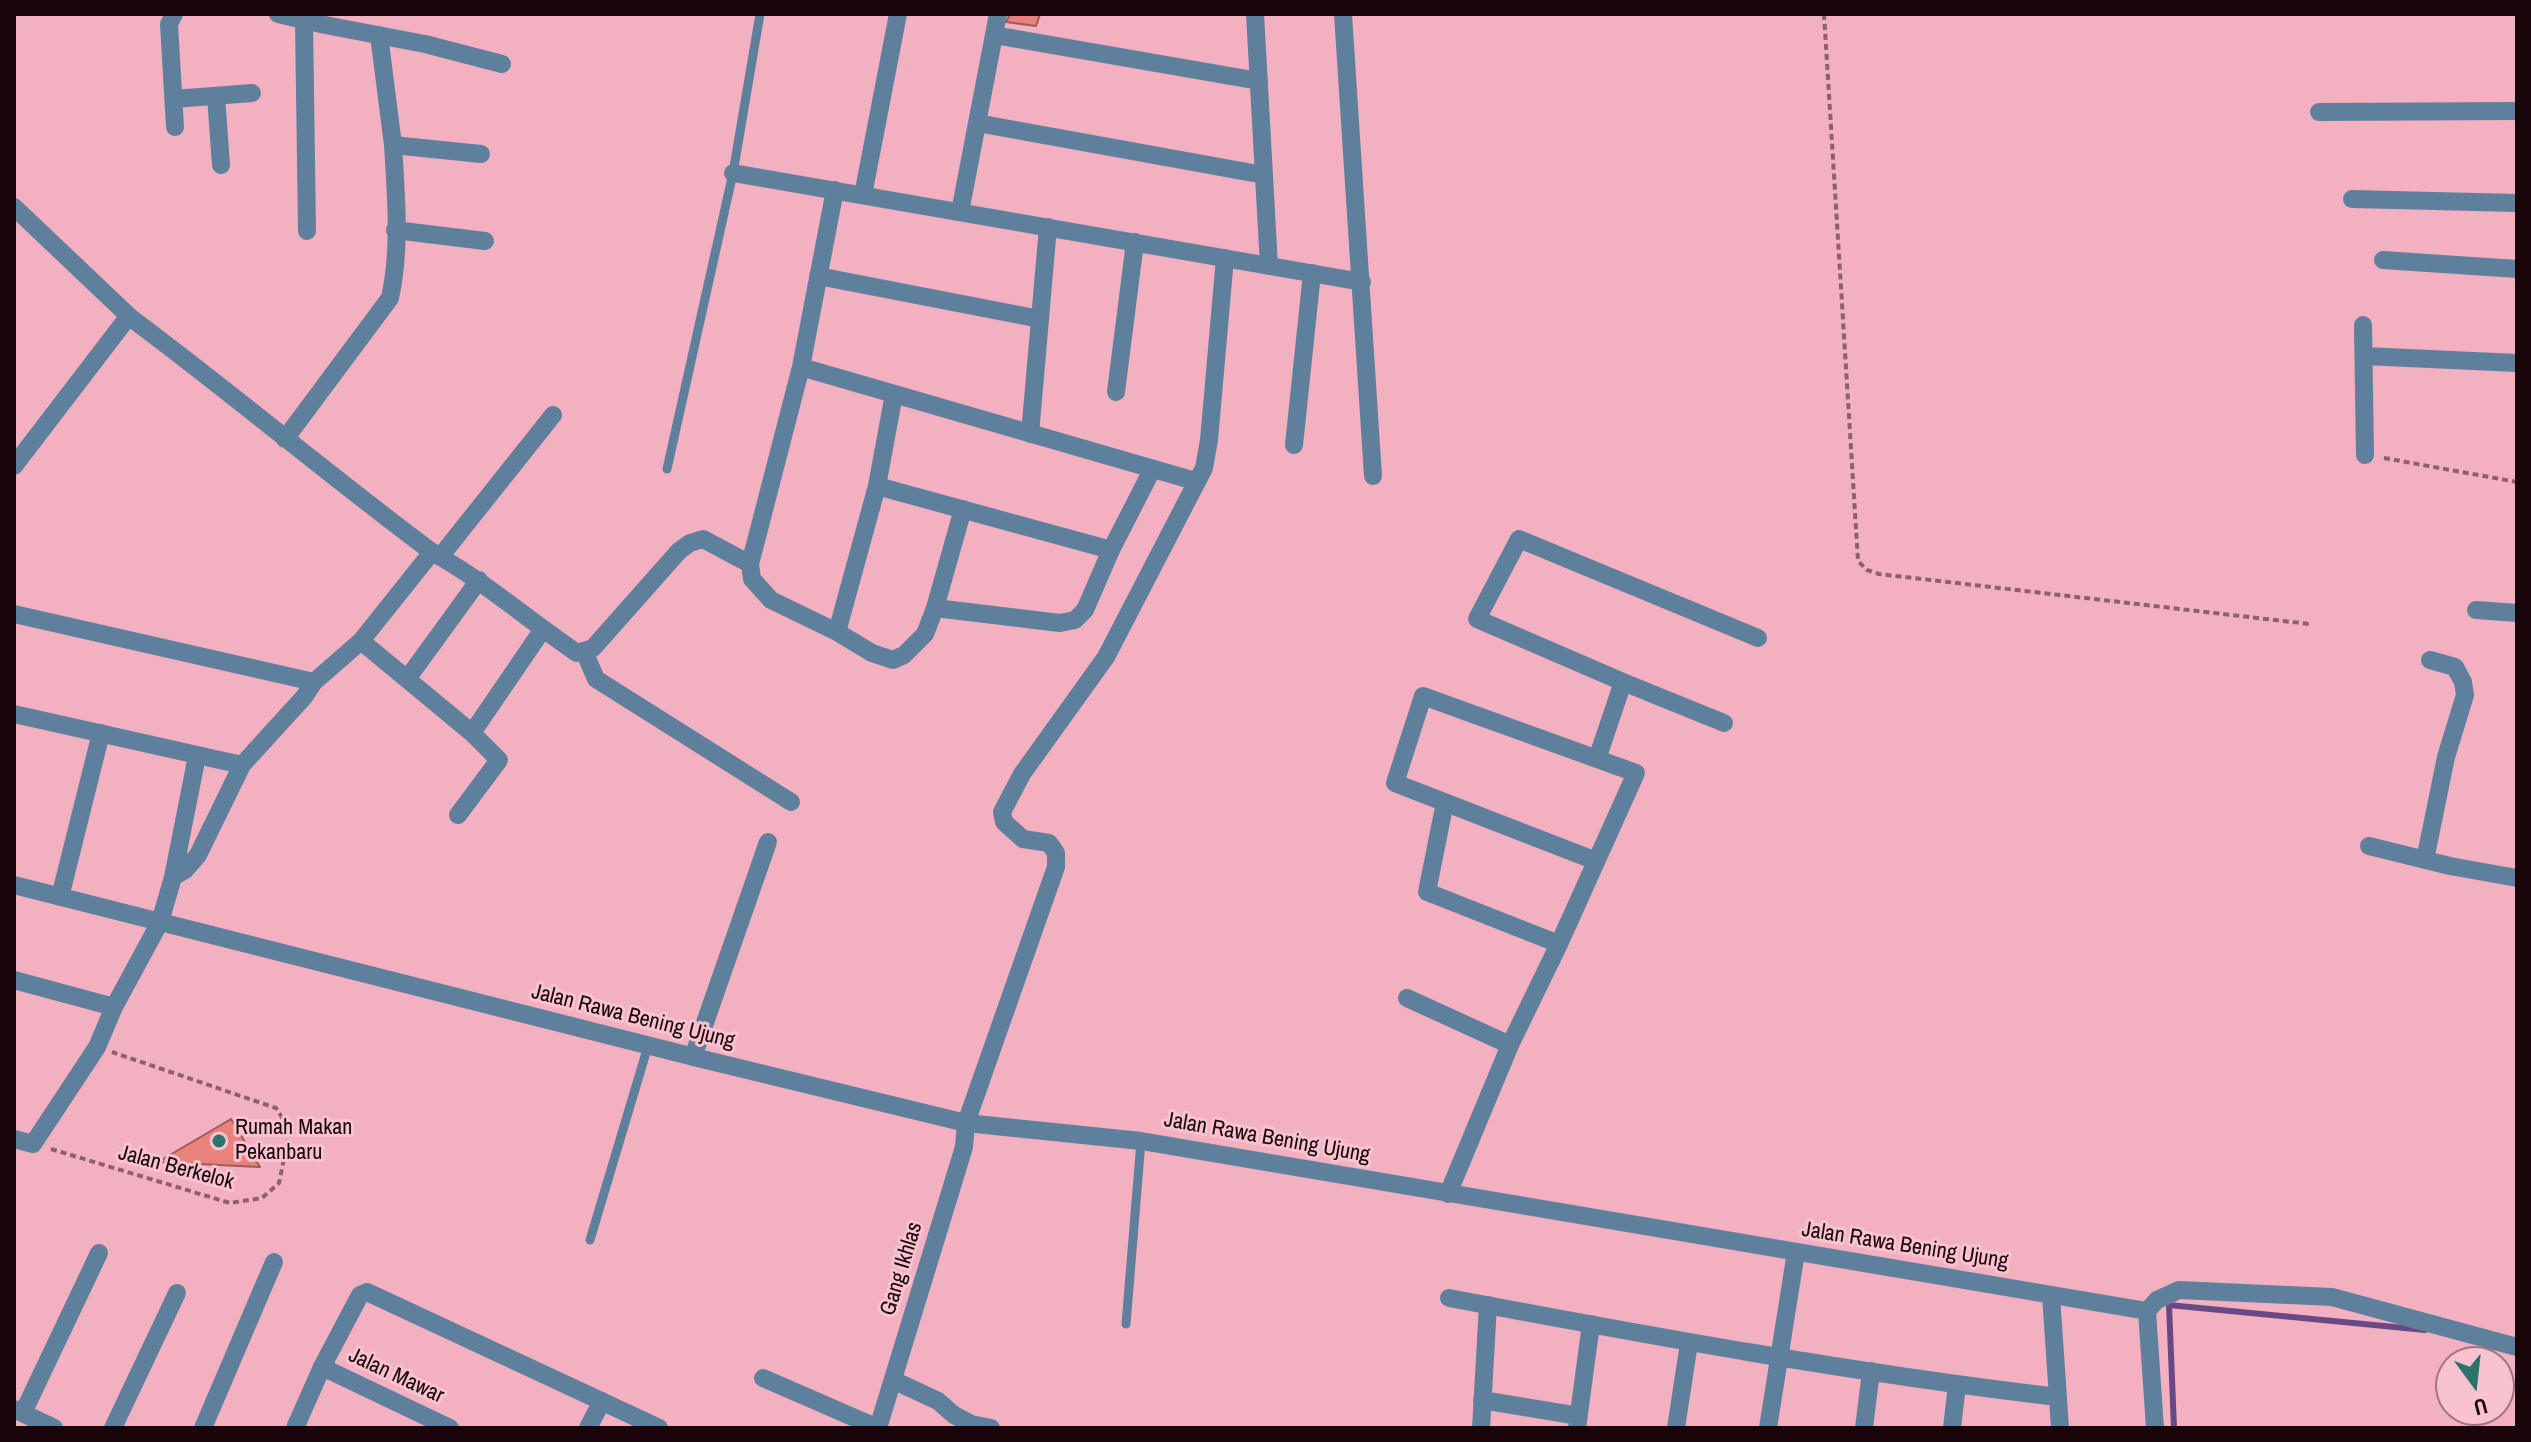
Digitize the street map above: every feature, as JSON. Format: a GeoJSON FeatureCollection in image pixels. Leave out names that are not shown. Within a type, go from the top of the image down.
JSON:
{"type":"FeatureCollection","features":[{"type":"Feature","properties":{"kind":"street"},"geometry":{"type":"LineString","coordinates":[[174,14],[169,24],[175,127]]}},
{"type":"Feature","properties":{"kind":"street"},"geometry":{"type":"LineString","coordinates":[[278,14],[304,20],[329,20],[373,34],[502,64]]}},
{"type":"Feature","properties":{"kind":"street"},"geometry":{"type":"LineString","coordinates":[[285,439],[382,313],[390,298],[394,279],[393,145],[369,14]]}},
{"type":"Feature","properties":{"kind":"street"},"geometry":{"type":"LineString","coordinates":[[863,195],[898,14]]}},
{"type":"Feature","properties":{"kind":"street"},"geometry":{"type":"LineString","coordinates":[[960,212],[998,14]]}},
{"type":"Feature","properties":{"kind":"street"},"geometry":{"type":"LineString","coordinates":[[1255,14],[1269,266]]}},
{"type":"Feature","properties":{"kind":"street"},"geometry":{"type":"LineString","coordinates":[[1343,14],[1373,476]]}},
{"type":"Feature","properties":{"kind":"street"},"geometry":{"type":"LineString","coordinates":[[304,20],[307,231]]}},
{"type":"Feature","properties":{"kind":"street"},"geometry":{"type":"LineString","coordinates":[[994,35],[1259,81]]}},
{"type":"Feature","properties":{"kind":"street"},"geometry":{"type":"LineString","coordinates":[[174,99],[252,93]]}},
{"type":"Feature","properties":{"kind":"street"},"geometry":{"type":"LineString","coordinates":[[216,96],[221,165]]}},
{"type":"Feature","properties":{"kind":"street"},"geometry":{"type":"LineString","coordinates":[[2319,112],[2517,111]]}},
{"type":"Feature","properties":{"kind":"street"},"geometry":{"type":"LineString","coordinates":[[977,123],[1264,175]]}},
{"type":"Feature","properties":{"kind":"street"},"geometry":{"type":"LineString","coordinates":[[393,145],[481,154]]}},
{"type":"Feature","properties":{"kind":"street"},"geometry":{"type":"LineString","coordinates":[[733,173],[1362,282]]}},
{"type":"Feature","properties":{"kind":"street"},"geometry":{"type":"LineString","coordinates":[[835,190],[801,367],[750,564],[752,579],[771,600],[872,653],[893,660],[904,655],[925,634],[963,509]]}},
{"type":"Feature","properties":{"kind":"street"},"geometry":{"type":"LineString","coordinates":[[2352,199],[2517,203]]}},
{"type":"Feature","properties":{"kind":"street"},"geometry":{"type":"LineString","coordinates":[[14,207],[131,318],[436,555],[479,580],[577,653],[593,648],[679,551],[690,543],[703,539],[750,564]]}},
{"type":"Feature","properties":{"kind":"street"},"geometry":{"type":"LineString","coordinates":[[1030,434],[1048,227]]}},
{"type":"Feature","properties":{"kind":"street"},"geometry":{"type":"LineString","coordinates":[[395,230],[485,241]]}},
{"type":"Feature","properties":{"kind":"street"},"geometry":{"type":"LineString","coordinates":[[1116,392],[1135,242]]}},
{"type":"Feature","properties":{"kind":"street"},"geometry":{"type":"LineString","coordinates":[[801,367],[1195,481],[1204,468],[1209,440],[1225,258]]}},
{"type":"Feature","properties":{"kind":"street"},"geometry":{"type":"LineString","coordinates":[[2383,260],[2517,269]]}},
{"type":"Feature","properties":{"kind":"street"},"geometry":{"type":"LineString","coordinates":[[1294,445],[1312,273]]}},
{"type":"Feature","properties":{"kind":"street"},"geometry":{"type":"LineString","coordinates":[[818,276],[1040,319]]}},
{"type":"Feature","properties":{"kind":"street"},"geometry":{"type":"LineString","coordinates":[[14,466],[125,321],[131,318]]}},
{"type":"Feature","properties":{"kind":"street"},"geometry":{"type":"LineString","coordinates":[[2363,325],[2365,455]]}},
{"type":"Feature","properties":{"kind":"street"},"geometry":{"type":"LineString","coordinates":[[2364,356],[2517,363]]}},
{"type":"Feature","properties":{"kind":"street"},"geometry":{"type":"LineString","coordinates":[[837,632],[877,486],[894,394]]}},
{"type":"Feature","properties":{"kind":"street"},"geometry":{"type":"LineString","coordinates":[[173,877],[185,870],[198,855],[242,765],[314,682],[361,641],[553,415]]}},
{"type":"Feature","properties":{"kind":"street"},"geometry":{"type":"LineString","coordinates":[[935,608],[1060,623],[1075,620],[1085,610],[1111,550],[1152,470]]}},
{"type":"Feature","properties":{"kind":"street","name":"Gang Ikhlas"},"geometry":{"type":"LineString","coordinates":[[878,1428],[964,1147],[966,1123],[1056,867],[1056,853],[1049,843],[1023,839],[1004,822],[1002,812],[1022,774],[1106,657],[1195,481]]}},
{"type":"Feature","properties":{"kind":"street"},"geometry":{"type":"LineString","coordinates":[[877,486],[1111,550]]}},
{"type":"Feature","properties":{"kind":"street"},"geometry":{"type":"LineString","coordinates":[[1724,723],[1477,619],[1519,539],[1758,638]]}},
{"type":"Feature","properties":{"kind":"street"},"geometry":{"type":"LineString","coordinates":[[407,679],[479,580]]}},
{"type":"Feature","properties":{"kind":"street"},"geometry":{"type":"LineString","coordinates":[[2476,610],[2517,613]]}},
{"type":"Feature","properties":{"kind":"street"},"geometry":{"type":"LineString","coordinates":[[14,614],[314,682]]}},
{"type":"Feature","properties":{"kind":"street"},"geometry":{"type":"LineString","coordinates":[[472,733],[543,629]]}},
{"type":"Feature","properties":{"kind":"street"},"geometry":{"type":"LineString","coordinates":[[361,641],[472,733],[499,760],[458,815]]}},
{"type":"Feature","properties":{"kind":"street"},"geometry":{"type":"LineString","coordinates":[[584,651],[596,679],[791,802]]}},
{"type":"Feature","properties":{"kind":"street"},"geometry":{"type":"LineString","coordinates":[[2425,860],[2446,757],[2465,695],[2463,682],[2455,667],[2430,660]]}},
{"type":"Feature","properties":{"kind":"street"},"geometry":{"type":"LineString","coordinates":[[1597,759],[1623,682]]}},
{"type":"Feature","properties":{"kind":"street"},"geometry":{"type":"LineString","coordinates":[[1448,1194],[1510,1045],[1559,944],[1636,773],[1423,696],[1395,783],[1596,861]]}},
{"type":"Feature","properties":{"kind":"street"},"geometry":{"type":"LineString","coordinates":[[14,714],[242,765]]}},
{"type":"Feature","properties":{"kind":"street"},"geometry":{"type":"LineString","coordinates":[[60,897],[101,733]]}},
{"type":"Feature","properties":{"kind":"street"},"geometry":{"type":"LineString","coordinates":[[14,1139],[33,1144],[97,1047],[114,1007],[160,922],[173,877],[197,756]]}},
{"type":"Feature","properties":{"kind":"street"},"geometry":{"type":"LineString","coordinates":[[1445,802],[1427,892],[1559,944]]}},
{"type":"Feature","properties":{"kind":"street"},"geometry":{"type":"LineString","coordinates":[[693,1057],[768,842]]}},
{"type":"Feature","properties":{"kind":"street"},"geometry":{"type":"LineString","coordinates":[[2369,846],[2517,878]]}},
{"type":"Feature","properties":{"kind":"street","name":"Jalan Rawa Bening Ujung"},"geometry":{"type":"LineString","coordinates":[[14,885],[648,1046],[966,1123],[1141,1141],[2147,1311]]}},
{"type":"Feature","properties":{"kind":"street"},"geometry":{"type":"LineString","coordinates":[[17,986],[114,1007]]}},
{"type":"Feature","properties":{"kind":"street"},"geometry":{"type":"LineString","coordinates":[[1407,998],[1510,1045]]}},
{"type":"Feature","properties":{"kind":"street"},"geometry":{"type":"LineString","coordinates":[[1768,1428],[1796,1252]]}},
{"type":"Feature","properties":{"kind":"street"},"geometry":{"type":"LineString","coordinates":[[54,1428],[18,1411],[99,1253]]}},
{"type":"Feature","properties":{"kind":"street"},"geometry":{"type":"LineString","coordinates":[[203,1428],[274,1262]]}},
{"type":"Feature","properties":{"kind":"street"},"geometry":{"type":"LineString","coordinates":[[2155,1428],[2147,1311],[2157,1300],[2179,1290],[2332,1297],[2517,1347]]}},
{"type":"Feature","properties":{"kind":"street"},"geometry":{"type":"LineString","coordinates":[[295,1428],[322,1367],[360,1295],[367,1292],[659,1428]]}},
{"type":"Feature","properties":{"kind":"street"},"geometry":{"type":"LineString","coordinates":[[113,1428],[177,1293]]}},
{"type":"Feature","properties":{"kind":"street"},"geometry":{"type":"LineString","coordinates":[[2051,1295],[2060,1428]]}},
{"type":"Feature","properties":{"kind":"street"},"geometry":{"type":"LineString","coordinates":[[1449,1298],[1689,1343],[1957,1385],[2058,1397]]}},
{"type":"Feature","properties":{"kind":"street"},"geometry":{"type":"LineString","coordinates":[[1481,1428],[1488,1305]]}},
{"type":"Feature","properties":{"kind":"street"},"geometry":{"type":"LineString","coordinates":[[1482,1400],[1578,1422],[1591,1324]]}},
{"type":"Feature","properties":{"kind":"street"},"geometry":{"type":"LineString","coordinates":[[1676,1428],[1689,1343]]}},
{"type":"Feature","properties":{"kind":"street","name":"Jalan Mawar"},"geometry":{"type":"LineString","coordinates":[[322,1367],[450,1428]]}},
{"type":"Feature","properties":{"kind":"street"},"geometry":{"type":"LineString","coordinates":[[1864,1428],[1871,1371]]}},
{"type":"Feature","properties":{"kind":"street"},"geometry":{"type":"LineString","coordinates":[[763,1378],[878,1428]]}},
{"type":"Feature","properties":{"kind":"street"},"geometry":{"type":"LineString","coordinates":[[893,1380],[938,1401],[971,1424],[991,1428]]}},
{"type":"Feature","properties":{"kind":"street"},"geometry":{"type":"LineString","coordinates":[[1952,1428],[1957,1385]]}},
{"type":"Feature","properties":{"kind":"street"},"geometry":{"type":"LineString","coordinates":[[588,1428],[602,1401]]}},
{"type":"Feature","properties":{"kind":"lane"},"geometry":{"type":"LineString","coordinates":[[667,469],[733,173],[760,14]]}},
{"type":"Feature","properties":{"kind":"lane"},"geometry":{"type":"LineString","coordinates":[[590,1240],[648,1046]]}},
{"type":"Feature","properties":{"kind":"lane"},"geometry":{"type":"LineString","coordinates":[[1126,1324],[1141,1141]]}},
{"type":"Feature","properties":{"kind":"path"},"geometry":{"type":"LineString","coordinates":[[1824,14],[1858,561],[1867,570],[1879,574],[2309,624]]}},
{"type":"Feature","properties":{"kind":"path"},"geometry":{"type":"LineString","coordinates":[[2365,455],[2517,482]]}},
{"type":"Feature","properties":{"kind":"path","name":"Jalan Berkelok"},"geometry":{"type":"LineString","coordinates":[[33,1144],[230,1203],[262,1198],[279,1183],[290,1130],[276,1108],[97,1047]]}},
{"type":"Feature","properties":{"kind":"building"},"geometry":{"type":"Polygon","coordinates":[[[1010,14],[1040,14],[1036,26],[1006,22],[1010,14]]]}},
{"type":"Feature","properties":{"kind":"building","name":"Rumah Makan Pekanbaru"},"geometry":{"type":"Polygon","coordinates":[[[231,1119],[260,1167],[158,1162],[231,1119]]]}},
{"type":"Feature","properties":{"kind":"waterway"},"geometry":{"type":"LineString","coordinates":[[2174,1428],[2169,1305],[2425,1330]]}},
{"type":"Feature","properties":{"kind":"place","name":"Rumah Makan Pekanbaru"},"geometry":{"type":"Point","coordinates":[219,1141]}}]}
